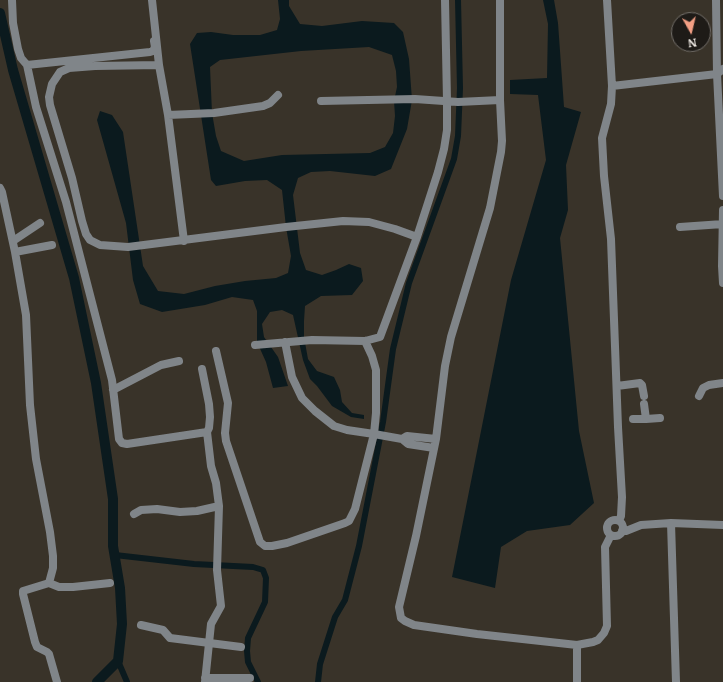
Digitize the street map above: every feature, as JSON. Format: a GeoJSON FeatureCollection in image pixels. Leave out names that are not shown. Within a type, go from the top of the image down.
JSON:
{"type":"FeatureCollection","features":[{"type":"Feature","properties":{"kind":"street"},"geometry":{"type":"LineString","coordinates":[[12,0],[13,23],[21,58],[27,66],[36,107],[66,202],[100,335],[113,390],[119,439],[122,443],[127,444],[207,432]]}},
{"type":"Feature","properties":{"kind":"street"},"geometry":{"type":"LineString","coordinates":[[27,66],[153,51],[155,47],[148,0]]}},
{"type":"Feature","properties":{"kind":"street"},"geometry":{"type":"LineString","coordinates":[[152,0],[159,65],[168,115],[184,241]]}},
{"type":"Feature","properties":{"kind":"street"},"geometry":{"type":"LineString","coordinates":[[255,345],[312,340],[365,341],[377,339],[382,335],[418,237],[444,149],[447,101],[445,0]]}},
{"type":"Feature","properties":{"kind":"street"},"geometry":{"type":"LineString","coordinates":[[500,0],[500,100],[502,140],[492,201],[451,337],[445,366],[436,439],[416,536],[399,607],[401,618],[404,621],[414,625],[477,634],[577,644],[598,640],[604,633],[607,626],[605,547],[611,535]]}},
{"type":"Feature","properties":{"kind":"street"},"geometry":{"type":"LineString","coordinates":[[607,0],[612,86],[611,104],[602,138],[604,176],[611,239],[622,497],[621,525],[616,536],[607,532],[608,524],[612,521],[621,525],[630,522],[641,525],[671,523],[723,525]]}},
{"type":"Feature","properties":{"kind":"street"},"geometry":{"type":"LineString","coordinates":[[716,0],[720,72],[723,196]]}},
{"type":"Feature","properties":{"kind":"street"},"geometry":{"type":"LineString","coordinates":[[159,65],[69,68],[60,72],[52,84],[48,96],[86,234],[90,240],[100,245],[128,247],[286,227],[362,221],[395,229],[418,237]]}},
{"type":"Feature","properties":{"kind":"street"},"geometry":{"type":"LineString","coordinates":[[612,86],[720,72]]}},
{"type":"Feature","properties":{"kind":"street"},"geometry":{"type":"LineString","coordinates":[[168,115],[214,113],[267,105],[278,95]]}},
{"type":"Feature","properties":{"kind":"street"},"geometry":{"type":"LineString","coordinates":[[321,101],[416,100],[469,102],[500,100]]}},
{"type":"Feature","properties":{"kind":"street"},"geometry":{"type":"LineString","coordinates":[[0,188],[4,198],[13,241],[26,315],[30,405],[36,459],[50,532],[53,568],[49,583]]}},
{"type":"Feature","properties":{"kind":"street"},"geometry":{"type":"LineString","coordinates":[[723,210],[723,283]]}},
{"type":"Feature","properties":{"kind":"street"},"geometry":{"type":"LineString","coordinates":[[13,241],[40,223]]}},
{"type":"Feature","properties":{"kind":"street"},"geometry":{"type":"LineString","coordinates":[[680,227],[723,224]]}},
{"type":"Feature","properties":{"kind":"street"},"geometry":{"type":"LineString","coordinates":[[15,252],[52,245]]}},
{"type":"Feature","properties":{"kind":"street"},"geometry":{"type":"LineString","coordinates":[[216,350],[228,403],[225,433],[226,441],[260,542],[265,546],[272,546],[287,543],[345,523],[349,521],[355,509],[376,434],[376,370],[372,356],[365,341]]}},
{"type":"Feature","properties":{"kind":"street"},"geometry":{"type":"LineString","coordinates":[[285,342],[292,377],[302,398],[315,411],[334,426],[347,430],[402,439],[408,444],[434,448]]}},
{"type":"Feature","properties":{"kind":"street"},"geometry":{"type":"LineString","coordinates":[[113,390],[161,366],[179,361]]}},
{"type":"Feature","properties":{"kind":"street"},"geometry":{"type":"LineString","coordinates":[[202,368],[209,404],[210,417],[207,432],[211,466],[216,483],[219,506],[217,570],[221,606],[210,624],[205,680],[250,678]]}},
{"type":"Feature","properties":{"kind":"street"},"geometry":{"type":"LineString","coordinates":[[617,386],[640,383],[642,385],[646,419]]}},
{"type":"Feature","properties":{"kind":"street"},"geometry":{"type":"LineString","coordinates":[[699,396],[703,388],[709,385],[723,383]]}},
{"type":"Feature","properties":{"kind":"street"},"geometry":{"type":"LineString","coordinates":[[633,419],[660,418]]}},
{"type":"Feature","properties":{"kind":"street"},"geometry":{"type":"LineString","coordinates":[[402,439],[407,436],[436,439]]}},
{"type":"Feature","properties":{"kind":"street"},"geometry":{"type":"LineString","coordinates":[[134,514],[141,510],[180,512],[197,511],[219,506]]}},
{"type":"Feature","properties":{"kind":"street"},"geometry":{"type":"LineString","coordinates":[[671,523],[676,682]]}},
{"type":"Feature","properties":{"kind":"street"},"geometry":{"type":"LineString","coordinates":[[57,682],[49,654],[37,647],[35,642],[23,591],[49,583],[59,587],[72,587],[110,583]]}},
{"type":"Feature","properties":{"kind":"street"},"geometry":{"type":"LineString","coordinates":[[142,625],[163,630],[170,638],[241,647]]}},
{"type":"Feature","properties":{"kind":"street"},"geometry":{"type":"LineString","coordinates":[[577,644],[578,682]]}},
{"type":"Feature","properties":{"kind":"shaded area"},"geometry":{"type":"Polygon","coordinates":[[[278,0],[289,0],[289,6],[300,24],[322,26],[362,21],[394,23],[403,32],[409,59],[412,100],[407,129],[391,169],[375,176],[330,171],[311,172],[298,178],[293,195],[300,253],[306,270],[322,275],[349,264],[361,268],[363,281],[352,295],[321,296],[305,306],[304,337],[308,359],[317,371],[334,377],[340,390],[342,402],[352,413],[364,415],[364,419],[351,417],[332,406],[310,379],[303,360],[293,315],[282,310],[270,312],[262,324],[264,337],[278,357],[288,386],[273,388],[266,362],[257,342],[257,311],[253,300],[232,297],[205,305],[162,312],[140,304],[133,280],[126,223],[97,120],[100,111],[112,115],[123,132],[143,266],[158,291],[184,294],[215,286],[276,278],[288,273],[291,256],[282,190],[267,180],[245,181],[216,186],[211,180],[190,44],[197,33],[211,32],[233,35],[260,35],[277,30],[280,19],[278,0]],[[369,47],[301,51],[220,60],[210,67],[212,113],[216,136],[221,151],[244,161],[282,155],[370,153],[385,147],[393,133],[395,116],[394,101],[397,87],[396,71],[392,55],[369,47]]]}},
{"type":"Feature","properties":{"kind":"shaded area"},"geometry":{"type":"Polygon","coordinates":[[[543,0],[554,0],[558,23],[564,107],[581,112],[566,165],[568,210],[560,238],[579,431],[594,503],[570,525],[527,531],[501,547],[495,588],[452,577],[511,280],[546,160],[538,95],[510,94],[510,80],[547,78],[548,24],[543,0]]]}},
{"type":"Feature","properties":{"kind":"waterway"},"geometry":{"type":"LineString","coordinates":[[318,682],[320,664],[335,617],[345,600],[359,546],[383,422],[393,349],[409,283],[454,159],[458,136],[460,88],[458,0]]}},
{"type":"Feature","properties":{"kind":"waterway"},"geometry":{"type":"LineString","coordinates":[[0,13],[13,70],[74,278],[96,383],[113,499],[113,546],[120,588],[122,624],[118,661],[97,682]]}},
{"type":"Feature","properties":{"kind":"waterway"},"geometry":{"type":"LineString","coordinates":[[115,555],[194,564],[253,567],[263,570],[266,578],[265,602],[248,638],[247,651],[248,662],[258,682]]}},
{"type":"Feature","properties":{"kind":"waterway"},"geometry":{"type":"LineString","coordinates":[[118,661],[127,682]]}}]}
